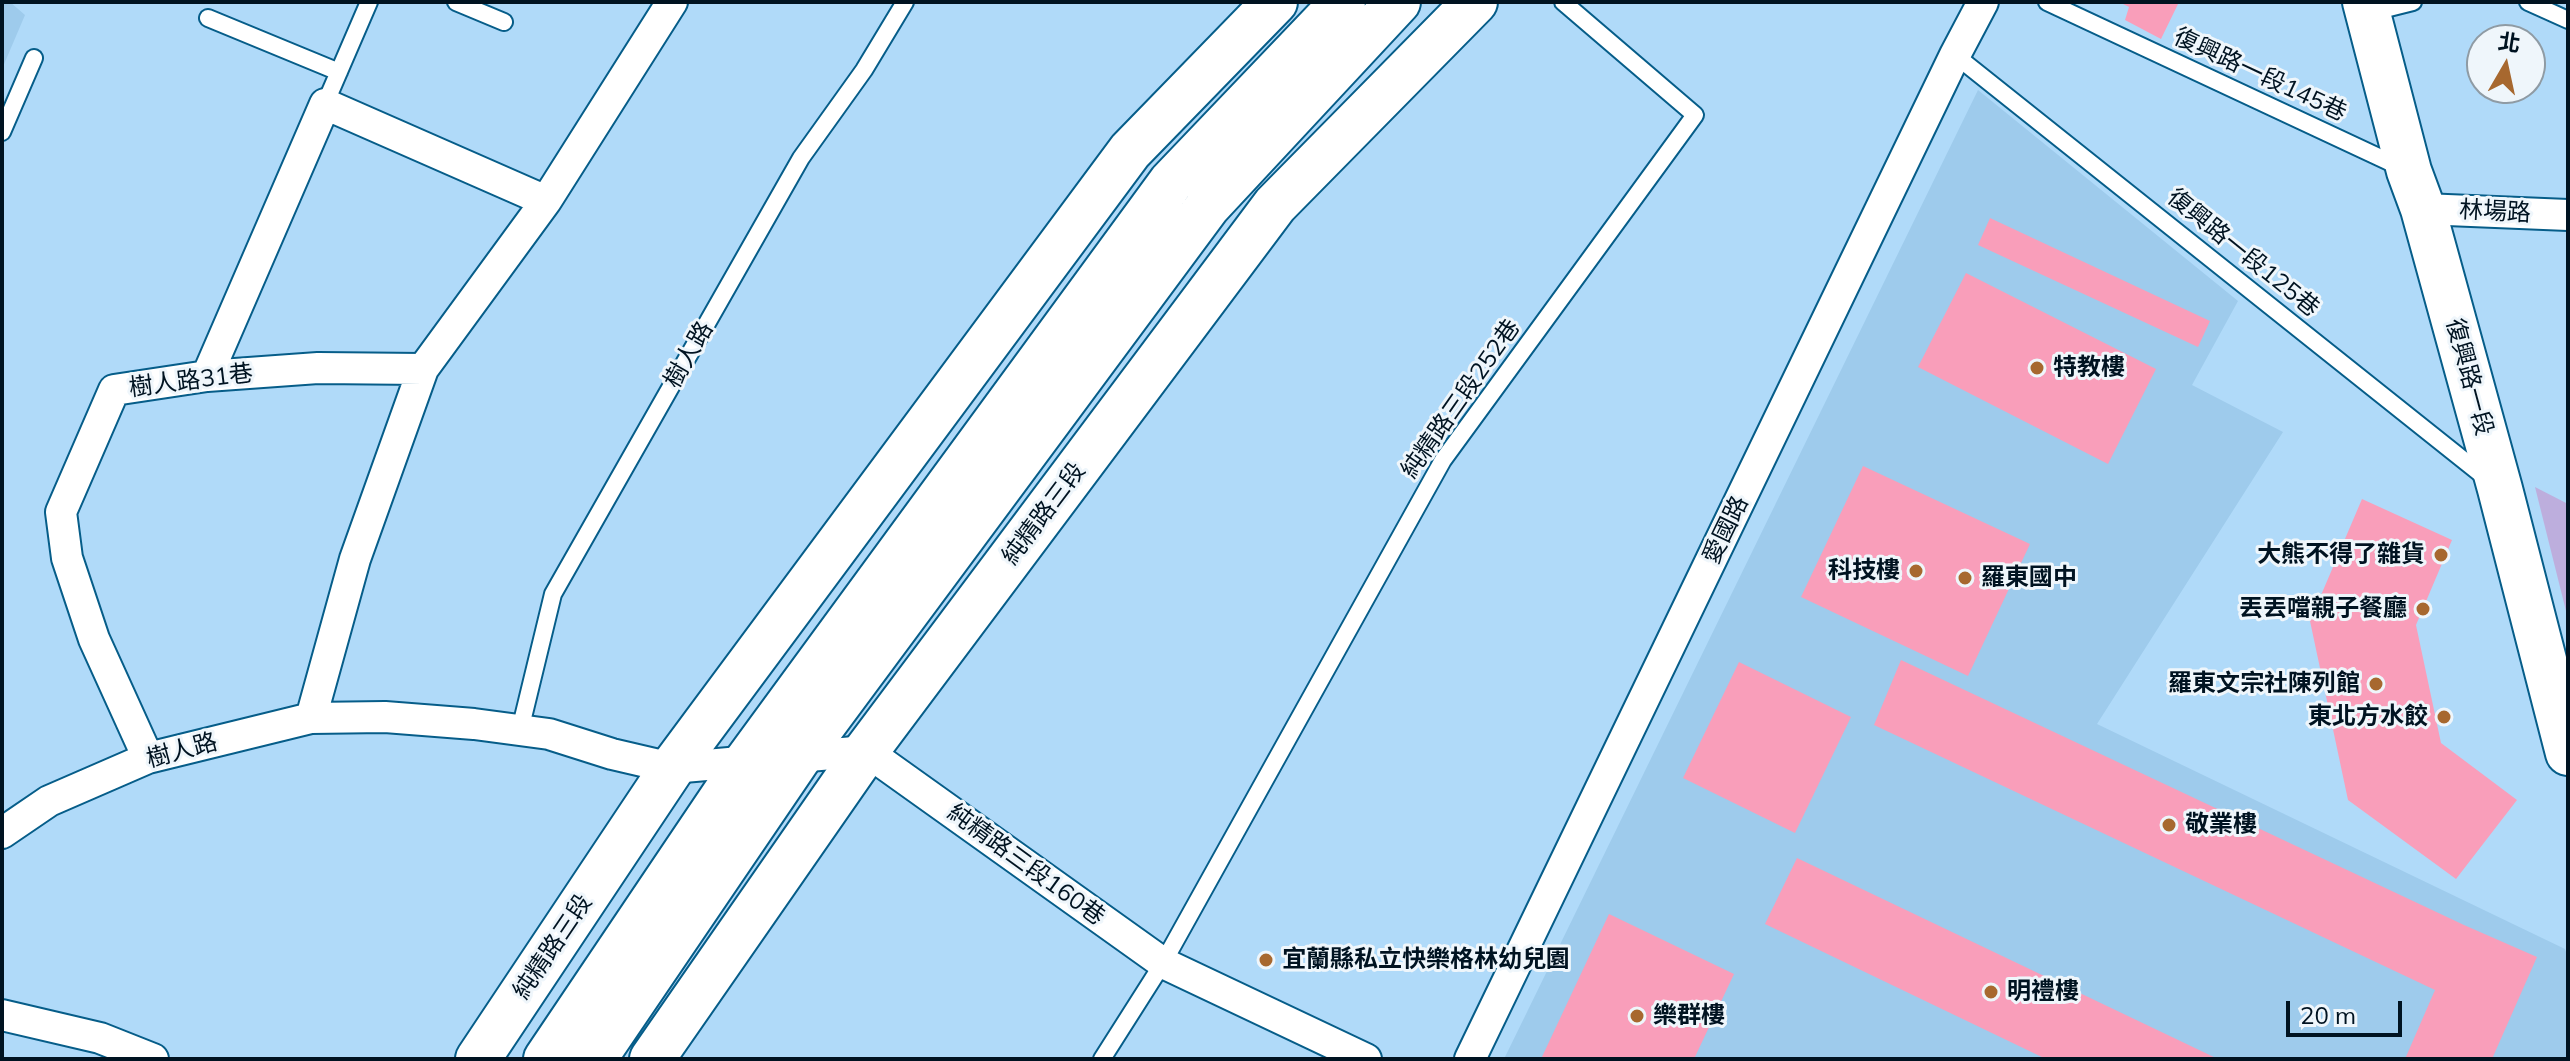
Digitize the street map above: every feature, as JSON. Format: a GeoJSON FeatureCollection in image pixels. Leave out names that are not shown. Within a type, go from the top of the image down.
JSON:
{"type":"FeatureCollection","features":[{"type":"Feature","properties":{"kind":"main road","name":"純精路三段"},"geometry":{"type":"LineString","coordinates":[[478,1059],[672,768],[1130,151],[1275,2]]}},
{"type":"Feature","properties":{"kind":"main road"},"geometry":{"type":"LineString","coordinates":[[546,1059],[746,762],[1171,182],[1343,2]]}},
{"type":"Feature","properties":{"kind":"main road"},"geometry":{"type":"LineString","coordinates":[[594,1059],[798,759],[1208,206],[1398,2]]}},
{"type":"Feature","properties":{"kind":"main road","name":"純精路三段"},"geometry":{"type":"LineString","coordinates":[[652,1059],[866,751],[1275,205],[1475,2]]}},
{"type":"Feature","properties":{"kind":"main road","name":"復興路一段"},"geometry":{"type":"LineString","coordinates":[[2366,8],[2500,489],[2568,753]]}},
{"type":"Feature","properties":{"kind":"street"},"geometry":{"type":"LineString","coordinates":[[311,718],[355,559],[423,369],[546,201],[672,2]]}},
{"type":"Feature","properties":{"kind":"street","name":"愛國路"},"geometry":{"type":"LineString","coordinates":[[1470,1059],[1983,2]]}},
{"type":"Feature","properties":{"kind":"street"},"geometry":{"type":"LineString","coordinates":[[207,376],[325,104],[546,201]]}},
{"type":"Feature","properties":{"kind":"street","name":"林場路"},"geometry":{"type":"LineString","coordinates":[[2416,190],[2568,215]]}},
{"type":"Feature","properties":{"kind":"street","name":"樹人路31巷"},"geometry":{"type":"LineString","coordinates":[[148,758],[94,639],[67,558],[61,512],[114,390],[207,376],[318,368],[423,369]]}},
{"type":"Feature","properties":{"kind":"street","name":"樹人路"},"geometry":{"type":"LineString","coordinates":[[2,833],[49,801],[148,758],[311,718],[385,717],[549,734],[612,754],[672,768]]}},
{"type":"Feature","properties":{"kind":"street"},"geometry":{"type":"LineString","coordinates":[[672,768],[866,751]]}},
{"type":"Feature","properties":{"kind":"street","name":"純精路三段160巷"},"geometry":{"type":"LineString","coordinates":[[866,751],[1163,963],[1366,1059]]}},
{"type":"Feature","properties":{"kind":"street"},"geometry":{"type":"LineString","coordinates":[[2,1015],[100,1038],[153,1059]]}},
{"type":"Feature","properties":{"kind":"lane"},"geometry":{"type":"LineString","coordinates":[[325,104],[369,2]]}},
{"type":"Feature","properties":{"kind":"lane"},"geometry":{"type":"LineString","coordinates":[[456,2],[504,22]]}},
{"type":"Feature","properties":{"kind":"lane","name":"樹人路"},"geometry":{"type":"LineString","coordinates":[[520,730],[553,594],[801,158],[864,70],[905,2]]}},
{"type":"Feature","properties":{"kind":"lane","name":"純精路三段252巷"},"geometry":{"type":"LineString","coordinates":[[1163,963],[1443,460],[1695,115],[1563,2]]}},
{"type":"Feature","properties":{"kind":"lane","name":"復興路一段145巷"},"geometry":{"type":"LineString","coordinates":[[2047,2],[2416,190]]}},
{"type":"Feature","properties":{"kind":"lane"},"geometry":{"type":"LineString","coordinates":[[2366,8],[2413,2]]}},
{"type":"Feature","properties":{"kind":"lane"},"geometry":{"type":"LineString","coordinates":[[2528,2],[2568,20]]}},
{"type":"Feature","properties":{"kind":"lane"},"geometry":{"type":"LineString","coordinates":[[208,18],[339,72]]}},
{"type":"Feature","properties":{"kind":"lane","name":"復興路一段125巷"},"geometry":{"type":"LineString","coordinates":[[1955,55],[2500,489]]}},
{"type":"Feature","properties":{"kind":"lane"},"geometry":{"type":"LineString","coordinates":[[2,132],[34,58]]}},
{"type":"Feature","properties":{"kind":"lane"},"geometry":{"type":"LineString","coordinates":[[1102,1059],[1163,963]]}},
{"type":"Feature","properties":{"kind":"shaded area"},"geometry":{"type":"Polygon","coordinates":[[[2,2],[10,2],[25,15],[2,69],[2,2]]]}},
{"type":"Feature","properties":{"kind":"shaded area","name":"羅東國中"},"geometry":{"type":"Polygon","coordinates":[[[1978,90],[2238,301],[2192,385],[2283,432],[2097,724],[2565,949],[2568,958],[2568,1059],[1504,1059],[1978,90]]]}},
{"type":"Feature","properties":{"kind":"shaded area"},"geometry":{"type":"Polygon","coordinates":[[[2535,487],[2568,504],[2568,619],[2535,487]]]}},
{"type":"Feature","properties":{"kind":"building"},"geometry":{"type":"Polygon","coordinates":[[[2119,2],[2179,2],[2161,39],[2125,20],[2129,7],[2119,2]]]}},
{"type":"Feature","properties":{"kind":"building"},"geometry":{"type":"Polygon","coordinates":[[[1990,218],[2210,321],[2198,347],[1978,245],[1990,218]]]}},
{"type":"Feature","properties":{"kind":"building","name":"特教樓"},"geometry":{"type":"Polygon","coordinates":[[[1966,273],[2156,369],[2108,464],[1918,367],[1966,273]]]}},
{"type":"Feature","properties":{"kind":"building","name":"科技樓"},"geometry":{"type":"Polygon","coordinates":[[[1863,466],[2030,544],[1968,676],[1801,597],[1863,466]]]}},
{"type":"Feature","properties":{"kind":"building","name":"羅東文宗社陳列館"},"geometry":{"type":"Polygon","coordinates":[[[2362,499],[2452,540],[2416,625],[2441,743],[2517,800],[2456,879],[2348,800],[2310,621],[2362,499]]]}},
{"type":"Feature","properties":{"kind":"building","name":"敬業樓"},"geometry":{"type":"Polygon","coordinates":[[[1901,660],[2537,957],[2492,1059],[2405,1059],[2435,990],[1874,725],[1901,660]]]}},
{"type":"Feature","properties":{"kind":"building"},"geometry":{"type":"Polygon","coordinates":[[[1739,662],[1851,717],[1795,833],[1683,778],[1739,662]]]}},
{"type":"Feature","properties":{"kind":"building","name":"明禮樓"},"geometry":{"type":"Polygon","coordinates":[[[1797,858],[2218,1059],[2046,1059],[1765,924],[1797,858]]]}},
{"type":"Feature","properties":{"kind":"building","name":"樂群樓"},"geometry":{"type":"Polygon","coordinates":[[[1609,914],[1734,974],[1694,1059],[1541,1059],[1609,914]]]}},
{"type":"Feature","properties":{"kind":"place","name":"特教樓"},"geometry":{"type":"Point","coordinates":[2037,368]}},
{"type":"Feature","properties":{"kind":"place","name":"大熊不得了雜貨"},"geometry":{"type":"Point","coordinates":[2441,555]}},
{"type":"Feature","properties":{"kind":"place","name":"科技樓"},"geometry":{"type":"Point","coordinates":[1916,571]}},
{"type":"Feature","properties":{"kind":"place","name":"羅東國中"},"geometry":{"type":"Point","coordinates":[1965,578]}},
{"type":"Feature","properties":{"kind":"place","name":"丟丟噹親子餐廳"},"geometry":{"type":"Point","coordinates":[2423,609]}},
{"type":"Feature","properties":{"kind":"place","name":"羅東文宗社陳列館"},"geometry":{"type":"Point","coordinates":[2376,684]}},
{"type":"Feature","properties":{"kind":"place","name":"東北方水餃"},"geometry":{"type":"Point","coordinates":[2444,717]}},
{"type":"Feature","properties":{"kind":"place","name":"敬業樓"},"geometry":{"type":"Point","coordinates":[2169,825]}},
{"type":"Feature","properties":{"kind":"place","name":"宜蘭縣私立快樂格林幼兒園"},"geometry":{"type":"Point","coordinates":[1266,960]}},
{"type":"Feature","properties":{"kind":"place","name":"明禮樓"},"geometry":{"type":"Point","coordinates":[1991,992]}},
{"type":"Feature","properties":{"kind":"place","name":"樂群樓"},"geometry":{"type":"Point","coordinates":[1637,1016]}}]}
